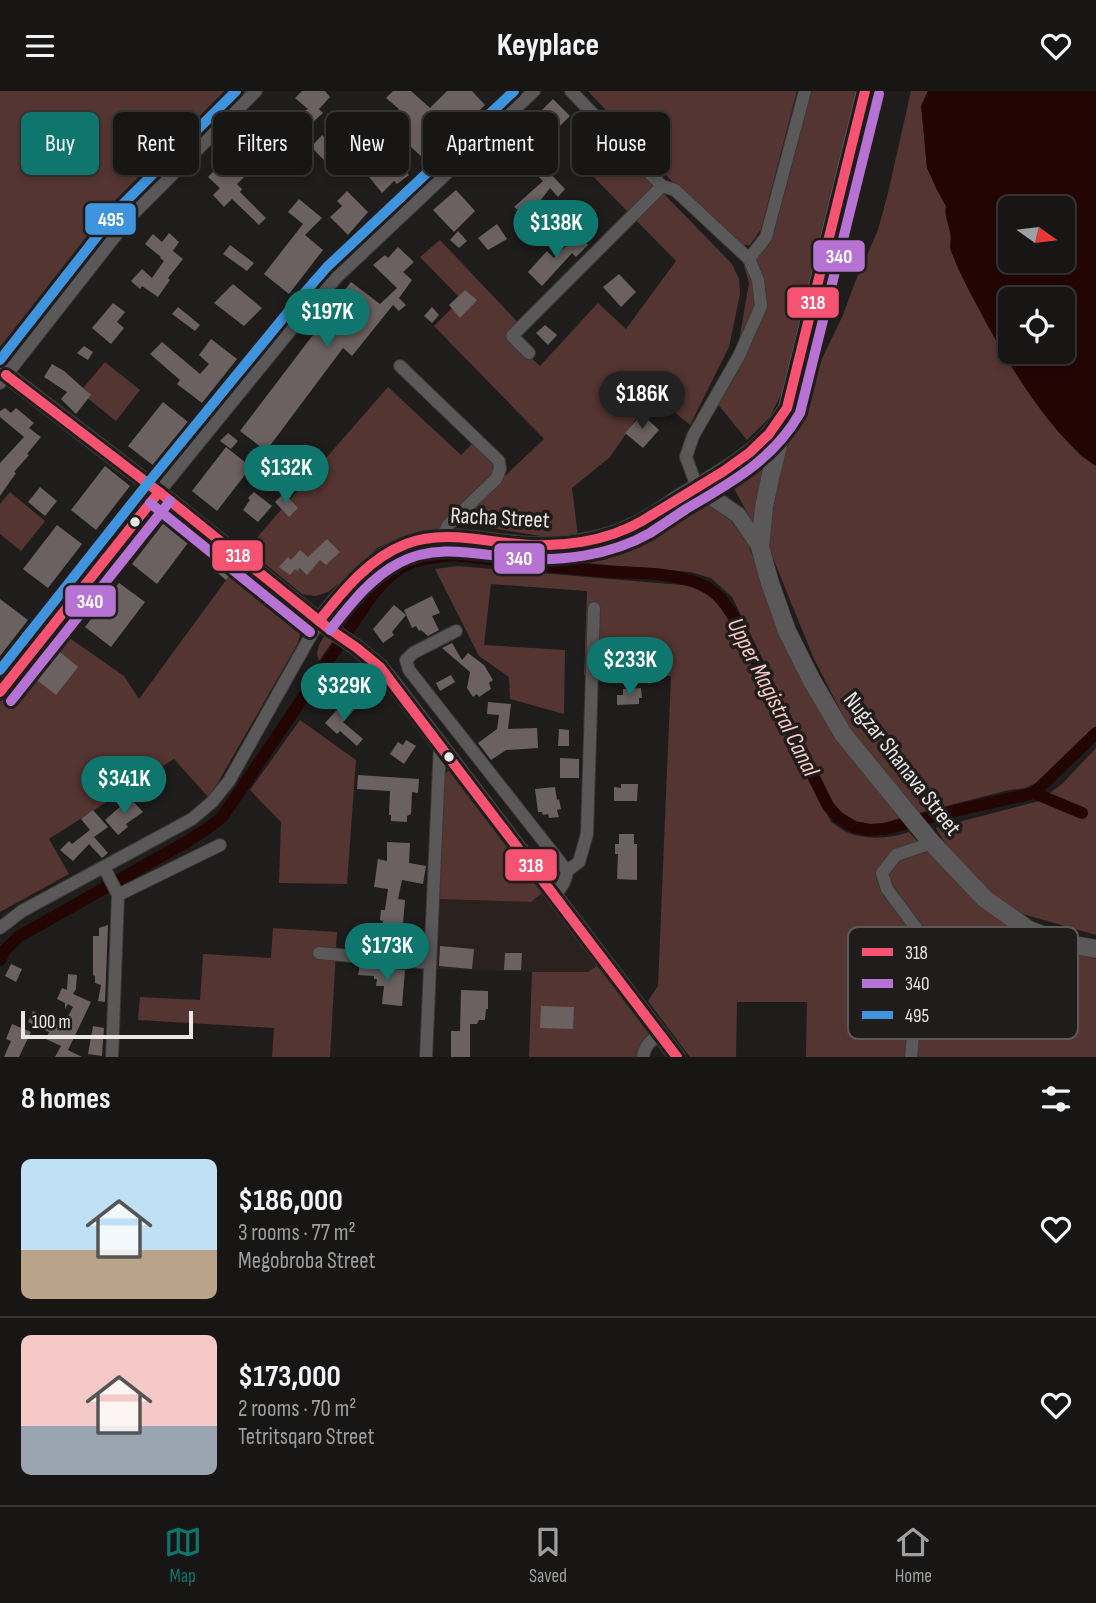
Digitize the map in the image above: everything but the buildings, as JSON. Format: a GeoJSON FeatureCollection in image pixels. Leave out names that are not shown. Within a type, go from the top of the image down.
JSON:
{"type":"FeatureCollection","features":[{"type":"Feature","properties":{"kind":"main road","name":"Nugzar Shanava Street"},"geometry":{"type":"LineString","coordinates":[[865,91],[766,496],[760,547],[787,631],[843,734],[928,839],[973,889],[1014,921],[1026,927]]}},
{"type":"Feature","properties":{"kind":"main road","name":"Nugzar Shanava Street"},"geometry":{"type":"LineString","coordinates":[[1078,946],[1096,949]]}},
{"type":"Feature","properties":{"kind":"street"},"geometry":{"type":"LineString","coordinates":[[256,91],[131,216],[2,376],[159,492],[380,667],[677,1057]]}},
{"type":"Feature","properties":{"kind":"street"},"geometry":{"type":"LineString","coordinates":[[0,692],[294,325],[337,277],[534,91]]}},
{"type":"Feature","properties":{"kind":"street"},"geometry":{"type":"LineString","coordinates":[[570,91],[662,186],[675,190],[749,259],[758,280],[761,306],[739,356],[693,436],[686,457],[697,487],[738,515],[760,547]]}},
{"type":"Feature","properties":{"kind":"street"},"geometry":{"type":"LineString","coordinates":[[749,259],[766,237],[805,91]]}},
{"type":"Feature","properties":{"kind":"street"},"geometry":{"type":"LineString","coordinates":[[529,353],[512,336],[662,186]]}},
{"type":"Feature","properties":{"kind":"street"},"geometry":{"type":"LineString","coordinates":[[400,366],[499,461],[500,469],[496,479],[448,525],[446,538]]}},
{"type":"Feature","properties":{"kind":"street","name":"Racha Street"},"geometry":{"type":"LineString","coordinates":[[0,929],[22,911],[105,871],[192,819],[212,802],[229,781],[323,624],[365,569],[387,552],[432,538],[456,537],[555,545],[599,538],[631,527],[744,456],[769,435],[787,408]]}},
{"type":"Feature","properties":{"kind":"street"},"geometry":{"type":"LineString","coordinates":[[555,895],[563,885],[567,871],[579,862],[587,834],[594,608]]}},
{"type":"Feature","properties":{"kind":"street"},"geometry":{"type":"LineString","coordinates":[[456,631],[413,653],[405,660],[409,670],[567,871]]}},
{"type":"Feature","properties":{"kind":"street"},"geometry":{"type":"LineString","coordinates":[[426,1057],[440,744]]}},
{"type":"Feature","properties":{"kind":"street"},"geometry":{"type":"LineString","coordinates":[[915,927],[887,890],[882,873],[896,855],[928,839]]}},
{"type":"Feature","properties":{"kind":"street"},"geometry":{"type":"LineString","coordinates":[[118,892],[220,845]]}},
{"type":"Feature","properties":{"kind":"street"},"geometry":{"type":"LineString","coordinates":[[105,871],[118,892],[112,1057]]}},
{"type":"Feature","properties":{"kind":"street"},"geometry":{"type":"LineString","coordinates":[[319,953],[430,963]]}},
{"type":"Feature","properties":{"kind":"street"},"geometry":{"type":"LineString","coordinates":[[643,1057],[648,1043],[659,1034]]}},
{"type":"Feature","properties":{"kind":"street"},"geometry":{"type":"LineString","coordinates":[[911,1057],[913,1039]]}},
{"type":"Feature","properties":{"kind":"shaded area"},"geometry":{"type":"Polygon","coordinates":[[[0,91],[249,91],[228,112],[213,112],[213,128],[199,142],[199,112],[113,112],[113,175],[165,175],[128,210],[0,367],[0,91]]]}},
{"type":"Feature","properties":{"kind":"shaded area"},"geometry":{"type":"Polygon","coordinates":[[[588,91],[797,91],[761,229],[750,245],[732,246],[666,175],[670,175],[670,112],[608,112],[588,91]]]}},
{"type":"Feature","properties":{"kind":"shaded area"},"geometry":{"type":"Polygon","coordinates":[[[808,91],[856,91],[782,392],[770,417],[747,440],[712,397],[737,353],[749,283],[744,266],[758,253],[808,91]]]}},
{"type":"Feature","properties":{"kind":"shaded area"},"geometry":{"type":"Polygon","coordinates":[[[911,91],[928,91],[922,106],[927,168],[946,206],[951,236],[950,249],[998,343],[998,364],[1011,364],[1062,436],[1081,456],[1096,466],[1096,726],[1040,781],[1025,788],[919,813],[887,779],[847,723],[814,659],[766,541],[781,459],[793,419],[843,315],[878,230],[911,91]]]}},
{"type":"Feature","properties":{"kind":"shaded area"},"geometry":{"type":"Polygon","coordinates":[[[928,91],[1096,91],[1096,466],[1062,435],[1046,416],[1010,364],[1075,364],[1075,287],[998,287],[998,343],[961,275],[951,250],[946,206],[927,168],[921,106],[928,91]]]}},
{"type":"Feature","properties":{"kind":"shaded area"},"geometry":{"type":"Polygon","coordinates":[[[592,175],[646,175],[732,264],[739,279],[740,294],[729,347],[690,425],[653,394],[610,457],[572,488],[578,537],[554,538],[466,524],[403,536],[377,548],[351,574],[328,592],[316,596],[302,594],[247,549],[388,387],[461,455],[473,443],[506,475],[544,439],[434,326],[461,299],[420,257],[440,240],[525,330],[512,339],[540,366],[598,303],[626,329],[676,261],[592,175]]]}},
{"type":"Feature","properties":{"kind":"shaded area"},"geometry":{"type":"Polygon","coordinates":[[[105,362],[140,390],[116,421],[80,392],[105,362]]]}},
{"type":"Feature","properties":{"kind":"shaded area"},"geometry":{"type":"Polygon","coordinates":[[[762,449],[769,454],[755,527],[730,481],[729,474],[762,449]]]}},
{"type":"Feature","properties":{"kind":"shaded area"},"geometry":{"type":"Polygon","coordinates":[[[10,492],[45,521],[21,551],[0,534],[0,504],[10,492]]]}},
{"type":"Feature","properties":{"kind":"shaded area"},"geometry":{"type":"Polygon","coordinates":[[[695,499],[725,513],[748,544],[787,644],[901,818],[864,824],[849,819],[834,805],[732,597],[711,578],[690,572],[435,550],[406,557],[373,582],[319,661],[319,645],[337,615],[365,582],[393,560],[410,551],[435,547],[557,553],[607,543],[631,542],[639,539],[646,524],[682,502],[695,499]]]}},
{"type":"Feature","properties":{"kind":"shaded area"},"geometry":{"type":"Polygon","coordinates":[[[237,565],[294,616],[301,631],[298,643],[209,798],[174,759],[49,839],[69,874],[0,912],[0,702],[58,630],[124,676],[139,699],[237,565]]]}},
{"type":"Feature","properties":{"kind":"shaded area"},"geometry":{"type":"Polygon","coordinates":[[[458,566],[693,586],[715,599],[723,608],[831,822],[846,832],[861,836],[885,837],[909,832],[919,843],[891,851],[876,874],[882,890],[909,927],[848,927],[848,1039],[910,1039],[909,1057],[806,1057],[807,1002],[737,1002],[736,1057],[690,1057],[648,1001],[658,986],[671,676],[584,675],[587,591],[491,584],[484,645],[565,650],[564,714],[510,699],[509,677],[479,656],[435,569],[458,566]]]}},
{"type":"Feature","properties":{"kind":"shaded area"},"geometry":{"type":"Polygon","coordinates":[[[300,720],[356,760],[347,884],[279,883],[281,822],[250,790],[300,720]]]}},
{"type":"Feature","properties":{"kind":"shaded area"},"geometry":{"type":"Polygon","coordinates":[[[1096,748],[1096,935],[1078,930],[1078,927],[1068,927],[1019,913],[963,873],[936,828],[1039,801],[1062,784],[1096,748]]]}},
{"type":"Feature","properties":{"kind":"shaded area"},"geometry":{"type":"Polygon","coordinates":[[[453,771],[543,892],[531,902],[437,899],[445,774],[453,771]]]}},
{"type":"Feature","properties":{"kind":"shaded area"},"geometry":{"type":"Polygon","coordinates":[[[927,848],[984,909],[1013,927],[920,927],[885,875],[898,858],[927,848]]]}},
{"type":"Feature","properties":{"kind":"shaded area"},"geometry":{"type":"Polygon","coordinates":[[[543,892],[598,965],[588,972],[436,969],[437,899],[530,902],[543,892]]]}},
{"type":"Feature","properties":{"kind":"shaded area"},"geometry":{"type":"Polygon","coordinates":[[[273,928],[337,932],[330,1057],[272,1057],[274,1028],[138,1020],[140,997],[200,1000],[203,954],[271,958],[273,928]]]}},
{"type":"Feature","properties":{"kind":"shaded area"},"geometry":{"type":"Polygon","coordinates":[[[1078,953],[1096,959],[1096,1057],[914,1057],[915,1039],[1078,1039],[1078,953]]]}},
{"type":"Feature","properties":{"kind":"shaded area"},"geometry":{"type":"Polygon","coordinates":[[[598,965],[651,1033],[639,1057],[529,1057],[532,972],[588,972],[598,965]]]}},
{"type":"Feature","properties":{"kind":"waterway","name":"Upper Magistral Canal"},"geometry":{"type":"LineString","coordinates":[[0,960],[5,950],[18,937],[188,841],[223,816],[373,594],[400,568],[417,561],[454,555],[663,575],[688,580],[713,591],[737,622],[828,806],[839,818],[854,827],[885,829],[1034,793],[1096,733]]}},
{"type":"Feature","properties":{"kind":"waterway"},"geometry":{"type":"LineString","coordinates":[[1034,793],[1082,813]]}},
{"type":"Feature","properties":{"kind":"transit line","name":"495"},"geometry":{"type":"LineString","coordinates":[[0,360],[120,207],[236,91]]}},
{"type":"Feature","properties":{"kind":"transit line","name":"495"},"geometry":{"type":"LineString","coordinates":[[0,670],[148,483],[327,267],[514,91]]}},
{"type":"Feature","properties":{"kind":"transit line","name":"318"},"geometry":{"type":"LineString","coordinates":[[319,621],[347,587],[369,567],[406,544],[448,537],[550,545],[598,539],[642,521],[724,471],[769,434],[787,408],[865,91]]}},
{"type":"Feature","properties":{"kind":"transit line","name":"340"},"geometry":{"type":"LineString","coordinates":[[330,630],[370,584],[389,569],[413,557],[456,551],[549,559],[602,552],[650,533],[735,479],[764,457],[789,430],[800,413],[879,94]]}},
{"type":"Feature","properties":{"kind":"transit line","name":"318"},"geometry":{"type":"LineString","coordinates":[[6,375],[380,667],[677,1057]]}},
{"type":"Feature","properties":{"kind":"transit line","name":"318"},"geometry":{"type":"LineString","coordinates":[[0,692],[159,492]]}},
{"type":"Feature","properties":{"kind":"transit line","name":"340"},"geometry":{"type":"LineString","coordinates":[[11,701],[170,501]]}},
{"type":"Feature","properties":{"kind":"transit line","name":"340"},"geometry":{"type":"LineString","coordinates":[[150,503],[310,632]]}}]}
